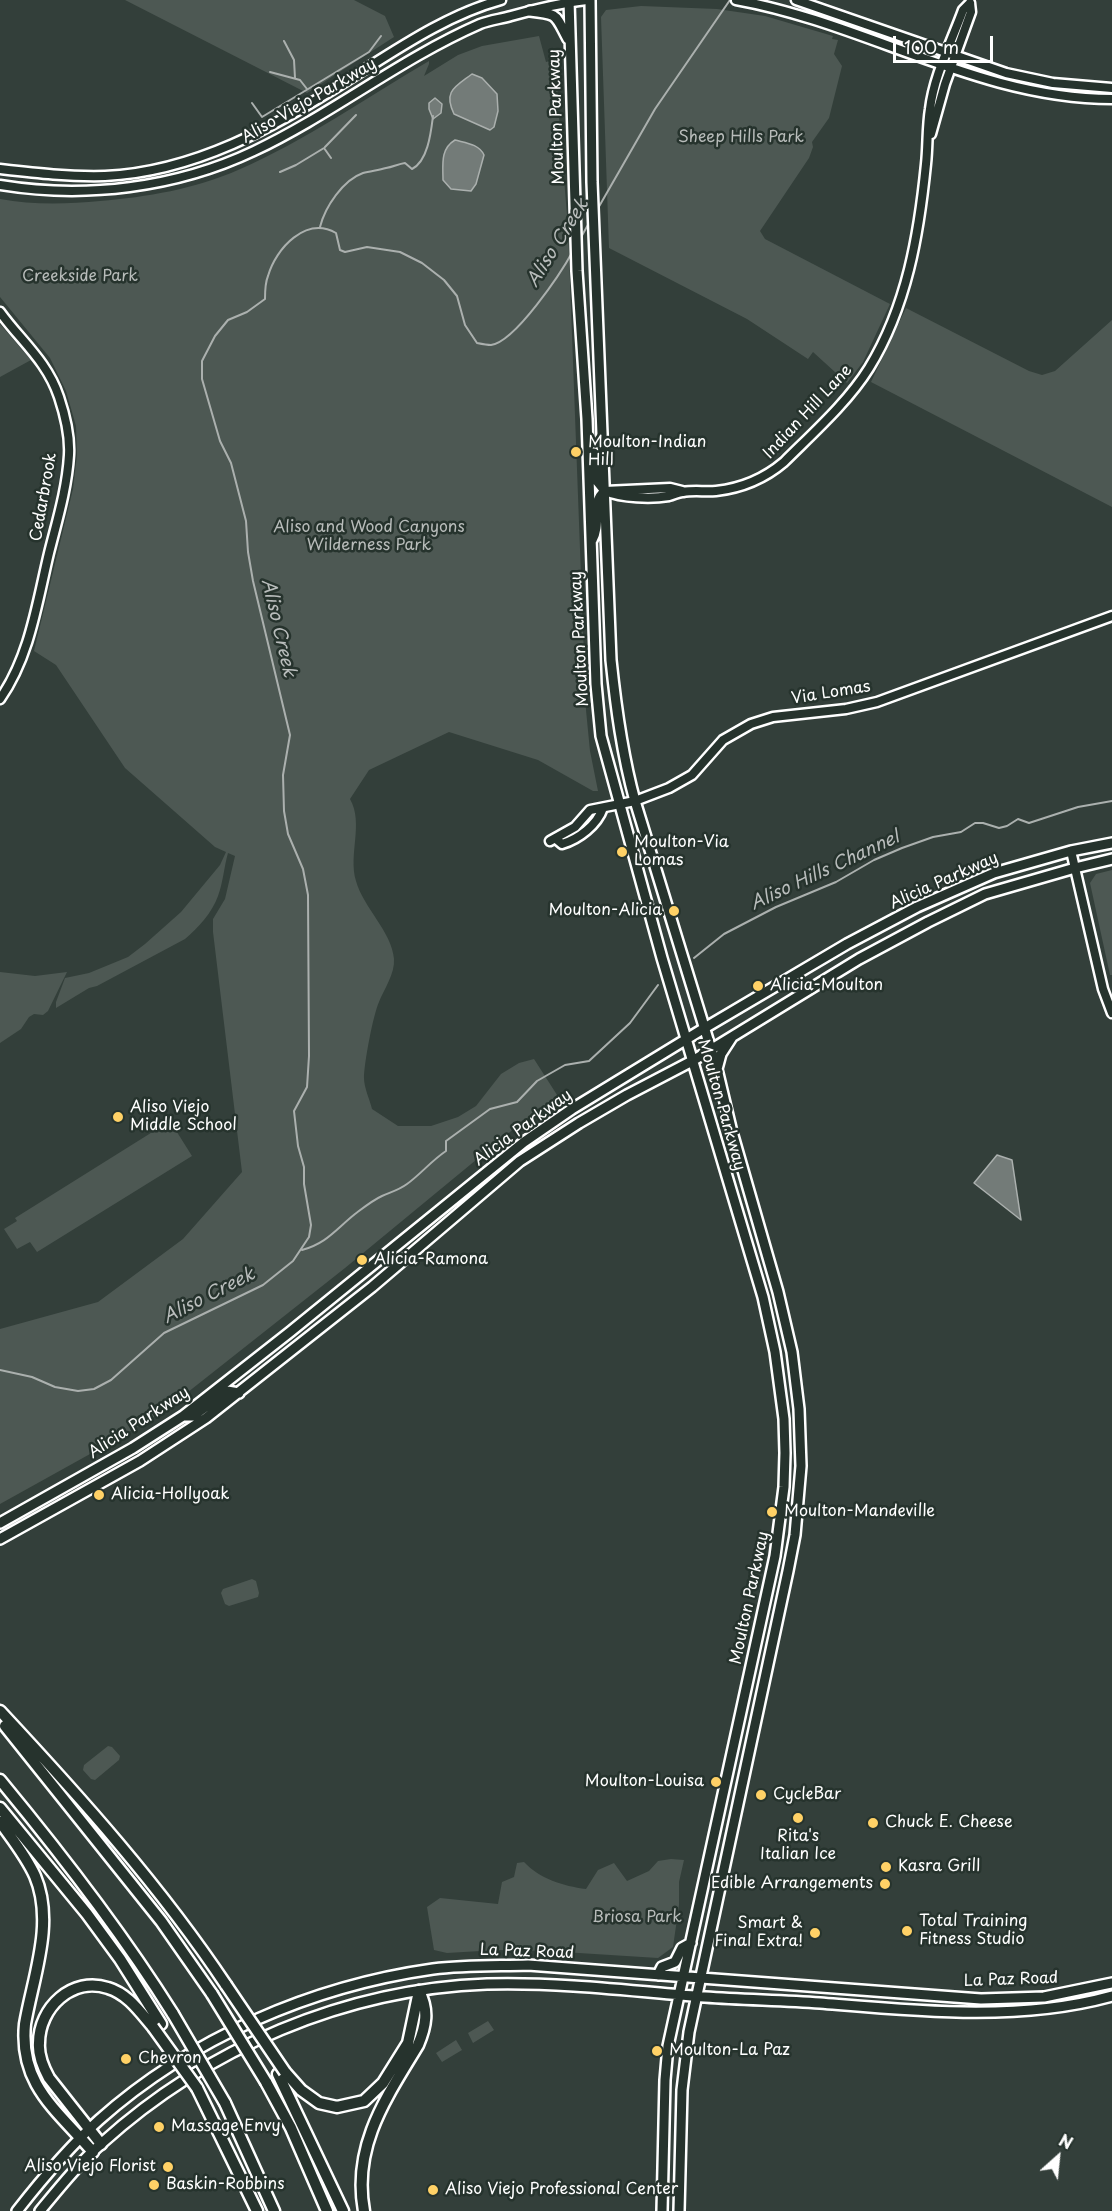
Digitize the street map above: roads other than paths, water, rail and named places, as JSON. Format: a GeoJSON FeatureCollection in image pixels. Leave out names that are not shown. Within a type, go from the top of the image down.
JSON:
{"type":"FeatureCollection","features":[{"type":"Feature","properties":{"kind":"highway"},"geometry":{"type":"LineString","coordinates":[[0,1711],[155,1886],[192,1933],[282,2073],[343,2211]]}},
{"type":"Feature","properties":{"kind":"highway"},"geometry":{"type":"LineString","coordinates":[[0,1720],[161,1921],[212,1994],[266,2082],[291,2128],[327,2211]]}},
{"type":"Feature","properties":{"kind":"highway"},"geometry":{"type":"LineString","coordinates":[[0,1780],[136,1954],[225,2103],[274,2211]]}},
{"type":"Feature","properties":{"kind":"highway"},"geometry":{"type":"LineString","coordinates":[[0,1808],[87,1914],[120,1959],[157,2025],[197,2088],[257,2211]]}},
{"type":"Feature","properties":{"kind":"highway"},"geometry":{"type":"LineString","coordinates":[[0,1822],[28,1863],[43,1904],[44,1927],[24,2038],[27,2064],[36,2085],[81,2138],[97,2148]]}},
{"type":"Feature","properties":{"kind":"highway"},"geometry":{"type":"LineString","coordinates":[[97,2148],[90,2128],[43,2068],[38,2045],[45,2017],[50,2008],[71,1990],[98,1986],[124,1996],[157,2025]]}},
{"type":"Feature","properties":{"kind":"highway"},"geometry":{"type":"LineString","coordinates":[[282,2073],[319,2103],[337,2107],[364,2101],[383,2083],[408,2043],[419,1991]]}},
{"type":"Feature","properties":{"kind":"highway"},"geometry":{"type":"LineString","coordinates":[[364,2211],[360,2181],[363,2153],[376,2118],[422,2035],[425,2004],[419,1991]]}},
{"type":"Feature","properties":{"kind":"main road","name":"Moulton Parkway"},"geometry":{"type":"LineString","coordinates":[[588,0],[592,182],[612,669],[621,742],[635,801],[717,1069],[786,1327],[796,1380],[801,1466],[795,1535],[788,1571],[689,2032],[682,2090],[680,2211]]}},
{"type":"Feature","properties":{"kind":"main road","name":"Moulton Parkway"},"geometry":{"type":"LineString","coordinates":[[569,1],[577,271],[587,419],[601,736],[740,1224],[763,1297],[781,1386],[785,1453],[784,1487],[776,1556],[668,2046],[662,2211]]}},
{"type":"Feature","properties":{"kind":"main road"},"geometry":{"type":"LineString","coordinates":[[530,11],[547,13],[556,17],[569,41]]}},
{"type":"Feature","properties":{"kind":"main road"},"geometry":{"type":"LineString","coordinates":[[587,419],[594,434],[597,481],[605,491],[601,493],[597,503],[598,524],[591,542]]}},
{"type":"Feature","properties":{"kind":"main road","name":"Alicia Parkway"},"geometry":{"type":"LineString","coordinates":[[0,1523],[133,1448],[183,1416],[524,1142],[703,1029],[847,944],[917,907],[994,873],[1071,851],[1112,843]]}},
{"type":"Feature","properties":{"kind":"main road","name":"Alicia Parkway"},"geometry":{"type":"LineString","coordinates":[[0,1539],[157,1451],[239,1393],[345,1309],[520,1161],[627,1095],[694,1060],[859,959],[985,894],[1112,859]]}},
{"type":"Feature","properties":{"kind":"main road"},"geometry":{"type":"LineString","coordinates":[[717,1069],[726,1046],[736,1033]]}},
{"type":"Feature","properties":{"kind":"main road"},"geometry":{"type":"LineString","coordinates":[[402,1241],[412,1252]]}},
{"type":"Feature","properties":{"kind":"main road"},"geometry":{"type":"LineString","coordinates":[[183,1416],[193,1416],[227,1391],[239,1393],[240,1380],[281,1346],[290,1332]]}},
{"type":"Feature","properties":{"kind":"main road"},"geometry":{"type":"LineString","coordinates":[[658,1975],[662,1967],[675,1962],[682,1948],[691,1942]]}},
{"type":"Feature","properties":{"kind":"main road","name":"La Paz Road"},"geometry":{"type":"LineString","coordinates":[[17,2211],[52,2168],[90,2128],[122,2100],[161,2072],[249,2023],[293,2004],[346,1987],[421,1971],[477,1965],[528,1965],[981,1999],[1044,1997],[1112,1983]]}},
{"type":"Feature","properties":{"kind":"main road"},"geometry":{"type":"LineString","coordinates":[[419,1991],[421,1971]]}},
{"type":"Feature","properties":{"kind":"main road","name":"La Paz Road"},"geometry":{"type":"LineString","coordinates":[[40,2211],[97,2148],[149,2104],[223,2057],[272,2032],[337,2009],[419,1991],[487,1984],[540,1984],[761,2001],[993,2012],[1042,2009],[1112,1996]]}},
{"type":"Feature","properties":{"kind":"street","name":"Aliso Viejo Parkway"},"geometry":{"type":"LineString","coordinates":[[0,169],[51,176],[105,176],[171,165],[216,152],[267,128],[320,98],[408,42],[483,5],[501,0]]}},
{"type":"Feature","properties":{"kind":"street","name":"Aliso Viejo Parkway"},"geometry":{"type":"LineString","coordinates":[[0,184],[54,190],[122,188],[157,183],[202,171],[254,152],[437,45],[483,23],[569,1],[588,0]]}},
{"type":"Feature","properties":{"kind":"street"},"geometry":{"type":"LineString","coordinates":[[736,0],[765,6],[1006,86],[1052,94],[1112,99]]}},
{"type":"Feature","properties":{"kind":"street"},"geometry":{"type":"LineString","coordinates":[[796,0],[1006,73],[1053,83],[1112,88]]}},
{"type":"Feature","properties":{"kind":"street","name":"Indian Hill Lane"},"geometry":{"type":"LineString","coordinates":[[605,491],[618,496],[669,496],[683,492],[735,488],[754,482],[771,473],[822,423],[865,374],[888,330],[904,289],[918,234],[930,109],[971,12],[970,3],[963,10],[951,55]]}},
{"type":"Feature","properties":{"kind":"street","name":"Cedarbrook"},"geometry":{"type":"LineString","coordinates":[[0,312],[41,360],[54,387],[67,428],[69,454],[63,499],[31,630],[22,660],[0,699]]}},
{"type":"Feature","properties":{"kind":"street","name":"Via Lomas"},"geometry":{"type":"LineString","coordinates":[[553,840],[575,827],[590,810],[635,801],[659,793],[692,775],[723,740],[751,724],[773,717],[846,709],[877,702],[1112,616]]}},
{"type":"Feature","properties":{"kind":"street"},"geometry":{"type":"LineString","coordinates":[[1071,851],[1103,989],[1112,1013]]}},
{"type":"Feature","properties":{"kind":"waterway","name":"Aliso Creek"},"geometry":{"type":"LineString","coordinates":[[597,210],[655,109],[730,0]]}},
{"type":"Feature","properties":{"kind":"waterway"},"geometry":{"type":"LineString","coordinates":[[252,103],[262,117],[369,52],[381,36]]}},
{"type":"Feature","properties":{"kind":"waterway"},"geometry":{"type":"LineString","coordinates":[[284,41],[294,60],[295,78]]}},
{"type":"Feature","properties":{"kind":"waterway"},"geometry":{"type":"LineString","coordinates":[[270,72],[300,80],[307,89]]}},
{"type":"Feature","properties":{"kind":"waterway"},"geometry":{"type":"LineString","coordinates":[[325,147],[356,115]]}},
{"type":"Feature","properties":{"kind":"waterway"},"geometry":{"type":"LineString","coordinates":[[320,227],[336,195],[356,177],[402,163],[412,169],[417,165],[422,160],[428,146],[433,116]]}},
{"type":"Feature","properties":{"kind":"waterway"},"geometry":{"type":"LineString","coordinates":[[280,172],[324,148],[331,158]]}},
{"type":"Feature","properties":{"kind":"waterway","name":"Aliso Creek"},"geometry":{"type":"LineString","coordinates":[[580,239],[589,223]]}},
{"type":"Feature","properties":{"kind":"waterway","name":"Aliso Creek"},"geometry":{"type":"LineString","coordinates":[[0,1370],[32,1377],[55,1387],[78,1391],[94,1389],[111,1380],[164,1333],[263,1285],[293,1261],[309,1237],[311,1225],[294,1111],[307,1087],[309,1056],[308,895],[303,869],[288,834],[284,811],[283,775],[290,735],[253,581],[246,521],[231,463],[220,441],[202,379],[202,361],[215,336],[228,320],[247,312],[265,299],[266,282],[272,265],[285,246],[303,232],[325,229],[336,233],[340,250],[345,252],[367,247],[400,252],[422,263],[444,280],[457,296],[465,325],[477,343],[488,345],[501,341],[524,320],[548,290],[573,251]]}},
{"type":"Feature","properties":{"kind":"waterway","name":"Aliso Hills Channel"},"geometry":{"type":"LineString","coordinates":[[694,958],[724,934],[776,907],[836,882],[874,860],[902,848],[933,837],[961,832],[975,823],[999,828],[1018,819],[1029,823],[1078,807],[1112,801]]}},
{"type":"Feature","properties":{"kind":"waterway","name":"Aliso Hills Channel"},"geometry":{"type":"LineString","coordinates":[[302,1250],[324,1240],[375,1200],[407,1184],[446,1151],[446,1141],[490,1109],[517,1102],[537,1081],[565,1065],[589,1061],[630,1023],[658,985]]}},
{"type":"Feature","properties":{"kind":"place","name":"Moulton-Indian Hill"},"geometry":{"type":"Point","coordinates":[576,452]}},
{"type":"Feature","properties":{"kind":"place","name":"Moulton-Via Lomas"},"geometry":{"type":"Point","coordinates":[622,852]}},
{"type":"Feature","properties":{"kind":"place","name":"Moulton-Alicia"},"geometry":{"type":"Point","coordinates":[674,911]}},
{"type":"Feature","properties":{"kind":"place","name":"Alicia-Moulton"},"geometry":{"type":"Point","coordinates":[758,986]}},
{"type":"Feature","properties":{"kind":"place","name":"Aliso Viejo Middle School"},"geometry":{"type":"Point","coordinates":[118,1117]}},
{"type":"Feature","properties":{"kind":"place","name":"Alicia-Ramona"},"geometry":{"type":"Point","coordinates":[362,1260]}},
{"type":"Feature","properties":{"kind":"place","name":"Alicia-Hollyoak"},"geometry":{"type":"Point","coordinates":[99,1495]}},
{"type":"Feature","properties":{"kind":"place","name":"Moulton-Mandeville"},"geometry":{"type":"Point","coordinates":[772,1512]}},
{"type":"Feature","properties":{"kind":"place","name":"Moulton-Louisa"},"geometry":{"type":"Point","coordinates":[716,1782]}},
{"type":"Feature","properties":{"kind":"place","name":"CycleBar"},"geometry":{"type":"Point","coordinates":[761,1795]}},
{"type":"Feature","properties":{"kind":"place","name":"Rita's Italian Ice"},"geometry":{"type":"Point","coordinates":[798,1818]}},
{"type":"Feature","properties":{"kind":"place","name":"Chuck E. Cheese"},"geometry":{"type":"Point","coordinates":[873,1823]}},
{"type":"Feature","properties":{"kind":"place","name":"Kasra Grill"},"geometry":{"type":"Point","coordinates":[886,1867]}},
{"type":"Feature","properties":{"kind":"place","name":"Edible Arrangements"},"geometry":{"type":"Point","coordinates":[885,1884]}},
{"type":"Feature","properties":{"kind":"place","name":"Total Training Fitness Studio"},"geometry":{"type":"Point","coordinates":[907,1931]}},
{"type":"Feature","properties":{"kind":"place","name":"Smart & Final Extra!"},"geometry":{"type":"Point","coordinates":[815,1933]}},
{"type":"Feature","properties":{"kind":"place","name":"Moulton-La Paz"},"geometry":{"type":"Point","coordinates":[657,2051]}},
{"type":"Feature","properties":{"kind":"place","name":"Chevron"},"geometry":{"type":"Point","coordinates":[126,2059]}},
{"type":"Feature","properties":{"kind":"place","name":"Massage Envy"},"geometry":{"type":"Point","coordinates":[159,2127]}},
{"type":"Feature","properties":{"kind":"place","name":"Aliso Viejo Florist"},"geometry":{"type":"Point","coordinates":[168,2167]}},
{"type":"Feature","properties":{"kind":"place","name":"Baskin-Robbins"},"geometry":{"type":"Point","coordinates":[154,2185]}},
{"type":"Feature","properties":{"kind":"place","name":"Aliso Viejo Professional Center"},"geometry":{"type":"Point","coordinates":[433,2190]}},
{"type":"Feature","properties":{"kind":"park label","name":"Sheep Hills Park"},"geometry":{"type":"Point","coordinates":[741,138]}},
{"type":"Feature","properties":{"kind":"park label","name":"Creekside Park"},"geometry":{"type":"Point","coordinates":[80,277]}},
{"type":"Feature","properties":{"kind":"park label","name":"Aliso and Wood Canyons Wilderness Park"},"geometry":{"type":"Point","coordinates":[369,537]}},
{"type":"Feature","properties":{"kind":"park label","name":"Briosa Park"},"geometry":{"type":"Point","coordinates":[637,1918]}}]}
